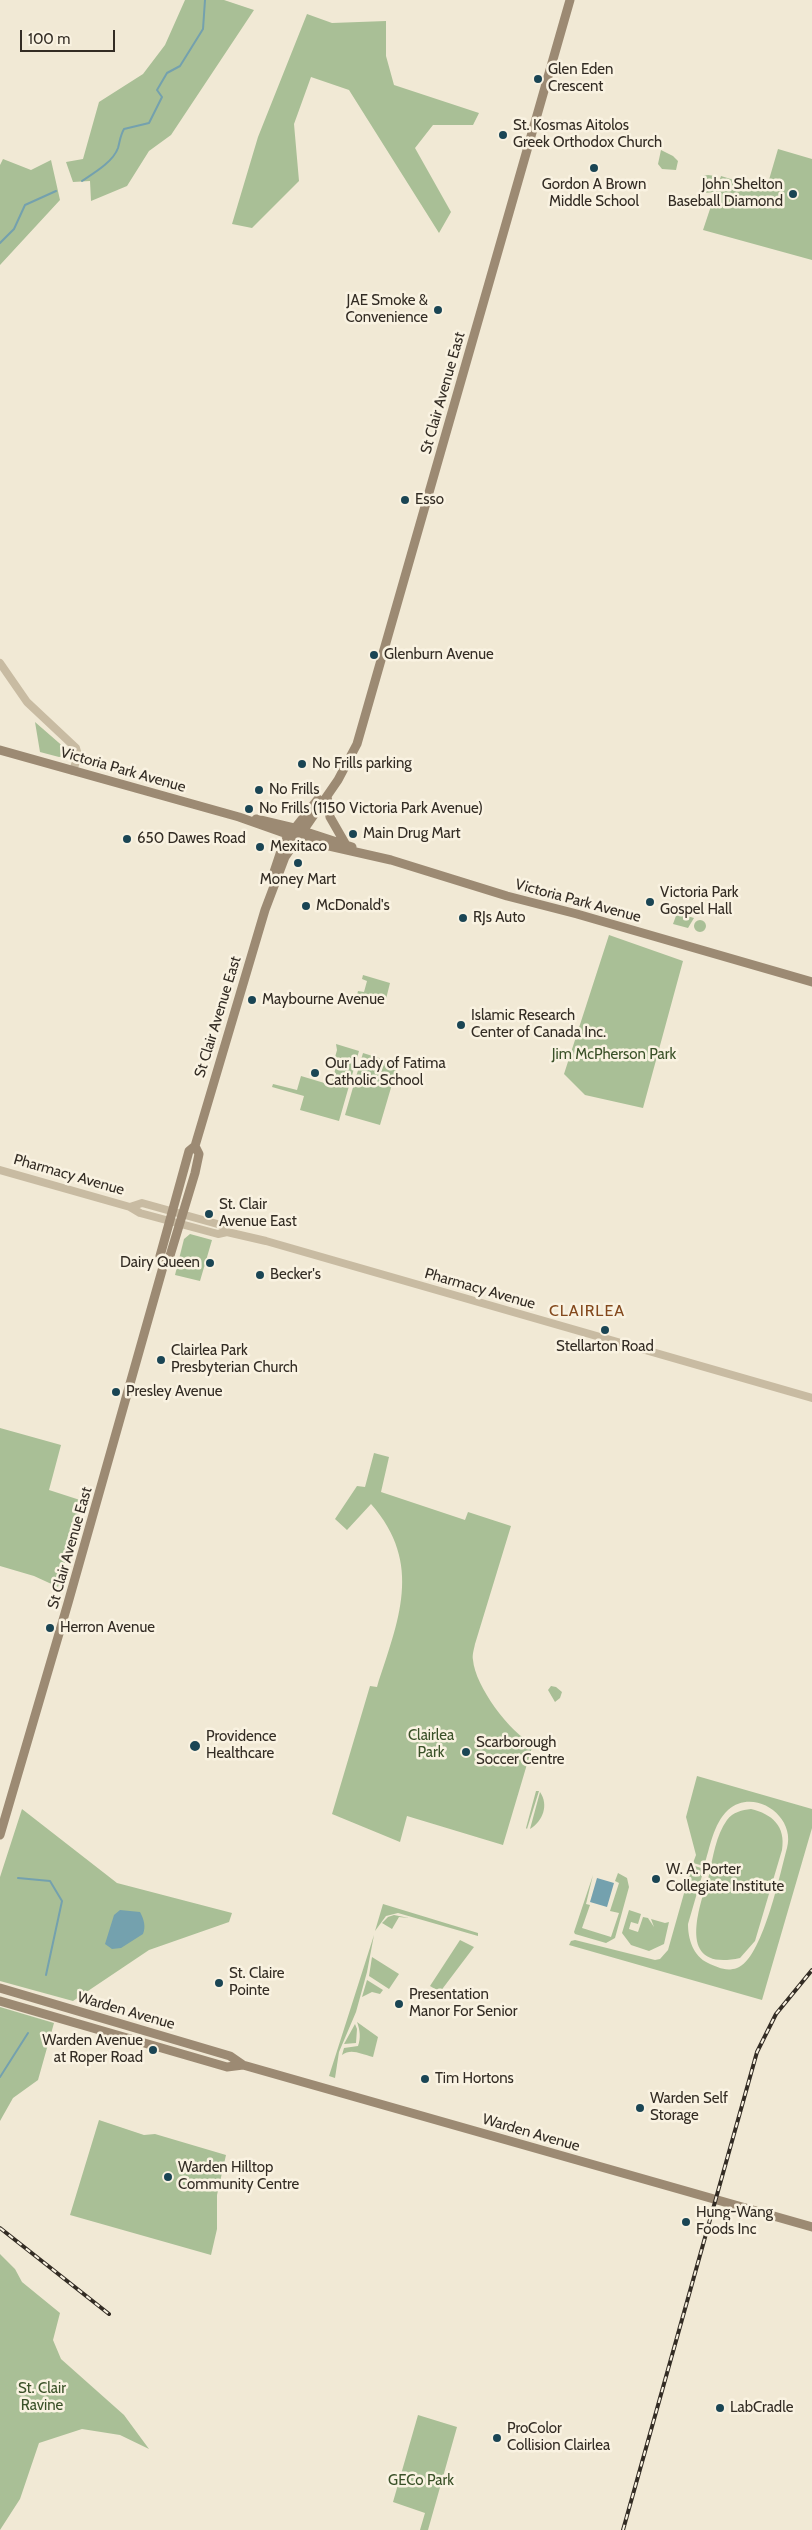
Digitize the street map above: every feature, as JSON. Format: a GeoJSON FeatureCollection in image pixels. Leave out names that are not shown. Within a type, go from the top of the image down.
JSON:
{"type":"FeatureCollection","features":[{"type":"Feature","properties":{"kind":"main road","name":"St Clair Avenue East"},"geometry":{"type":"LineString","coordinates":[[163,1266],[160,1256],[189,1151],[195,1146],[270,897],[285,856],[295,833],[329,792],[357,744],[570,0]]}},
{"type":"Feature","properties":{"kind":"main road","name":"Victoria Park Avenue"},"geometry":{"type":"LineString","coordinates":[[0,750],[812,982]]}},
{"type":"Feature","properties":{"kind":"main road"},"geometry":{"type":"LineString","coordinates":[[329,792],[330,817],[346,845]]}},
{"type":"Feature","properties":{"kind":"main road","name":"Victoria Park Avenue"},"geometry":{"type":"LineString","coordinates":[[295,833],[346,845],[366,854]]}},
{"type":"Feature","properties":{"kind":"main road","name":"St Clair Avenue East"},"geometry":{"type":"LineString","coordinates":[[0,1835],[70,1598],[163,1266],[169,1259],[183,1214],[199,1154],[195,1146]]}},
{"type":"Feature","properties":{"kind":"main road","name":"Warden Avenue"},"geometry":{"type":"LineString","coordinates":[[0,1988],[230,2056],[243,2065],[812,2227]]}},
{"type":"Feature","properties":{"kind":"main road","name":"Warden Avenue"},"geometry":{"type":"LineString","coordinates":[[0,2001],[227,2067],[243,2065]]}},
{"type":"Feature","properties":{"kind":"street"},"geometry":{"type":"LineString","coordinates":[[0,663],[27,702],[76,748],[78,755],[73,771]]}},
{"type":"Feature","properties":{"kind":"street","name":"Pharmacy Avenue"},"geometry":{"type":"LineString","coordinates":[[0,1170],[130,1207],[140,1213],[218,1234],[228,1232],[266,1241],[812,1398]]}},
{"type":"Feature","properties":{"kind":"street","name":"Pharmacy Avenue"},"geometry":{"type":"LineString","coordinates":[[130,1207],[142,1203],[221,1225],[228,1232]]}},
{"type":"Feature","properties":{"kind":"green space"},"geometry":{"type":"Polygon","coordinates":[[[185,0],[224,0],[254,10],[171,135],[149,151],[127,186],[91,201],[90,181],[73,182],[66,162],[83,159],[99,102],[143,74],[165,45],[185,0]]]}},
{"type":"Feature","properties":{"kind":"green space"},"geometry":{"type":"Polygon","coordinates":[[[307,14],[332,23],[386,21],[386,56],[394,85],[479,113],[473,125],[433,125],[415,148],[451,212],[439,233],[349,90],[311,77],[294,124],[299,181],[252,228],[232,224],[258,137],[307,14]]]}},
{"type":"Feature","properties":{"kind":"green space"},"geometry":{"type":"Polygon","coordinates":[[[778,149],[812,159],[812,260],[703,230],[721,176],[766,190],[778,149]]]}},
{"type":"Feature","properties":{"kind":"green space"},"geometry":{"type":"Polygon","coordinates":[[[661,150],[678,161],[676,170],[662,169],[658,164],[661,150]]]}},
{"type":"Feature","properties":{"kind":"green space"},"geometry":{"type":"Polygon","coordinates":[[[3,159],[31,170],[51,160],[60,200],[0,265],[0,165],[3,159]]]}},
{"type":"Feature","properties":{"kind":"green space"},"geometry":{"type":"Polygon","coordinates":[[[702,176],[715,176],[718,180],[714,192],[705,193],[702,176]]]}},
{"type":"Feature","properties":{"kind":"green space"},"geometry":{"type":"Polygon","coordinates":[[[35,722],[66,749],[67,756],[59,757],[40,752],[35,722]]]}},
{"type":"Feature","properties":{"kind":"green space"},"geometry":{"type":"Polygon","coordinates":[[[677,913],[694,918],[688,928],[673,924],[677,913]]]}},
{"type":"Feature","properties":{"kind":"green space"},"geometry":{"type":"Polygon","coordinates":[[[698,920],[702,920],[706,926],[702,932],[698,932],[694,928],[694,924],[698,920]]]}},
{"type":"Feature","properties":{"kind":"green space","name":"Jim McPherson Park"},"geometry":{"type":"Polygon","coordinates":[[[609,935],[683,961],[643,1108],[585,1095],[564,1074],[609,935]]]}},
{"type":"Feature","properties":{"kind":"green space"},"geometry":{"type":"Polygon","coordinates":[[[363,975],[390,983],[385,1003],[357,995],[358,991],[364,992],[367,981],[362,979],[363,975]]]}},
{"type":"Feature","properties":{"kind":"green space"},"geometry":{"type":"Polygon","coordinates":[[[336,1044],[359,1051],[339,1121],[300,1110],[304,1096],[272,1087],[273,1084],[297,1090],[301,1076],[331,1085],[337,1063],[334,1061],[337,1050],[336,1044]]]}},
{"type":"Feature","properties":{"kind":"green space"},"geometry":{"type":"Polygon","coordinates":[[[363,1053],[398,1064],[380,1125],[345,1115],[363,1053]]]}},
{"type":"Feature","properties":{"kind":"green space"},"geometry":{"type":"Polygon","coordinates":[[[190,1234],[212,1240],[200,1281],[175,1275],[184,1239],[190,1234]]]}},
{"type":"Feature","properties":{"kind":"green space"},"geometry":{"type":"Polygon","coordinates":[[[0,1428],[61,1445],[49,1490],[83,1501],[58,1587],[34,1576],[0,1566],[0,1428]]]}},
{"type":"Feature","properties":{"kind":"green space","name":"Clairlea Park"},"geometry":{"type":"Polygon","coordinates":[[[374,1453],[389,1457],[381,1492],[465,1520],[468,1512],[511,1526],[473,1656],[475,1671],[480,1683],[495,1708],[514,1730],[533,1744],[503,1845],[407,1816],[400,1842],[332,1814],[370,1686],[377,1687],[385,1663],[398,1616],[402,1593],[402,1571],[397,1549],[387,1526],[371,1504],[347,1530],[335,1519],[357,1486],[365,1487],[374,1453]]]}},
{"type":"Feature","properties":{"kind":"green space"},"geometry":{"type":"Polygon","coordinates":[[[551,1686],[556,1687],[562,1692],[560,1698],[555,1702],[548,1690],[551,1686]]]}},
{"type":"Feature","properties":{"kind":"green space"},"geometry":{"type":"Polygon","coordinates":[[[697,1776],[812,1809],[812,1828],[762,2000],[569,1945],[571,1941],[575,1940],[655,1960],[660,1959],[668,1950],[692,1865],[704,1869],[688,1924],[690,1941],[695,1952],[708,1963],[725,1969],[737,1968],[746,1962],[754,1950],[769,1915],[787,1848],[788,1836],[785,1825],[771,1808],[760,1803],[738,1804],[728,1810],[719,1822],[704,1866],[693,1863],[696,1855],[686,1817],[697,1776]]]}},
{"type":"Feature","properties":{"kind":"green space"},"geometry":{"type":"Polygon","coordinates":[[[536,1791],[539,1791],[527,1829],[526,1828],[536,1791]]]}},
{"type":"Feature","properties":{"kind":"green space"},"geometry":{"type":"Polygon","coordinates":[[[540,1792],[544,1802],[543,1812],[535,1826],[530,1829],[540,1792]]]}},
{"type":"Feature","properties":{"kind":"green space"},"geometry":{"type":"Polygon","coordinates":[[[22,1809],[117,1883],[232,1913],[229,1922],[149,1950],[73,2001],[0,1981],[0,1877],[22,1809]]]}},
{"type":"Feature","properties":{"kind":"green space"},"geometry":{"type":"Polygon","coordinates":[[[751,1809],[765,1814],[776,1822],[782,1834],[782,1850],[755,1941],[740,1958],[720,1960],[706,1956],[699,1947],[696,1934],[700,1904],[715,1846],[723,1826],[729,1817],[735,1813],[751,1809]]]}},
{"type":"Feature","properties":{"kind":"green space"},"geometry":{"type":"Polygon","coordinates":[[[618,1873],[627,1878],[629,1887],[615,1938],[606,1943],[575,1934],[574,1932],[593,1875],[586,1904],[590,1905],[582,1928],[611,1937],[619,1913],[610,1911],[619,1883],[615,1881],[618,1873]]]}},
{"type":"Feature","properties":{"kind":"green space"},"geometry":{"type":"Polygon","coordinates":[[[383,1904],[478,1933],[478,1936],[398,1913],[386,1916],[375,1931],[383,1904]]]}},
{"type":"Feature","properties":{"kind":"green space"},"geometry":{"type":"Polygon","coordinates":[[[629,1910],[641,1914],[638,1924],[631,1922],[629,1929],[638,1932],[643,1917],[648,1918],[654,1927],[651,1919],[665,1923],[669,1922],[664,1944],[649,1951],[631,1945],[622,1933],[629,1910]]]}},
{"type":"Feature","properties":{"kind":"green space"},"geometry":{"type":"Polygon","coordinates":[[[394,1915],[409,1918],[399,1917],[392,1929],[382,1923],[388,1917],[394,1915]]]}},
{"type":"Feature","properties":{"kind":"green space"},"geometry":{"type":"Polygon","coordinates":[[[374,1935],[367,1972],[356,2012],[339,2052],[335,2078],[329,2076],[374,1935]]]}},
{"type":"Feature","properties":{"kind":"green space"},"geometry":{"type":"Polygon","coordinates":[[[460,1940],[474,1947],[440,1992],[430,1986],[460,1940]]]}},
{"type":"Feature","properties":{"kind":"green space"},"geometry":{"type":"Polygon","coordinates":[[[372,1957],[399,1974],[389,1989],[369,1976],[372,1957]]]}},
{"type":"Feature","properties":{"kind":"green space"},"geometry":{"type":"Polygon","coordinates":[[[367,1980],[383,1990],[380,1994],[372,1992],[362,1997],[367,1980]]]}},
{"type":"Feature","properties":{"kind":"green space"},"geometry":{"type":"Polygon","coordinates":[[[0,2007],[54,2023],[38,2080],[13,2098],[0,2121],[0,2007]]]}},
{"type":"Feature","properties":{"kind":"green space"},"geometry":{"type":"Polygon","coordinates":[[[357,2022],[378,2037],[373,2057],[353,2052],[342,2055],[344,2048],[358,2046],[360,2034],[357,2022]]]}},
{"type":"Feature","properties":{"kind":"green space"},"geometry":{"type":"Polygon","coordinates":[[[355,2024],[357,2029],[356,2043],[344,2044],[355,2024]]]}},
{"type":"Feature","properties":{"kind":"green space"},"geometry":{"type":"Polygon","coordinates":[[[99,2120],[144,2135],[155,2134],[226,2155],[217,2195],[217,2229],[211,2255],[70,2215],[99,2120]]]}},
{"type":"Feature","properties":{"kind":"green space","name":"St. Clair Ravine"},"geometry":{"type":"Polygon","coordinates":[[[0,2254],[15,2269],[22,2282],[60,2313],[53,2340],[61,2359],[124,2415],[149,2449],[120,2435],[82,2429],[39,2443],[20,2499],[0,2530],[0,2254]]]}},
{"type":"Feature","properties":{"kind":"green space","name":"GECo Park"},"geometry":{"type":"Polygon","coordinates":[[[418,2415],[457,2427],[428,2530],[420,2530],[425,2513],[393,2502],[418,2415]]]}},
{"type":"Feature","properties":{"kind":"water"},"geometry":{"type":"Polygon","coordinates":[[[597,1878],[614,1883],[607,1907],[590,1902],[597,1878]]]}},
{"type":"Feature","properties":{"kind":"water"},"geometry":{"type":"Polygon","coordinates":[[[120,1910],[140,1912],[143,1917],[144,1931],[143,1934],[121,1948],[112,1949],[105,1944],[114,1915],[120,1910]]]}},
{"type":"Feature","properties":{"kind":"waterway"},"geometry":{"type":"LineString","coordinates":[[82,181],[103,167],[112,158],[116,153],[124,129],[149,123],[162,97],[157,90],[167,73],[180,66],[203,29],[205,0]]}},
{"type":"Feature","properties":{"kind":"waterway"},"geometry":{"type":"LineString","coordinates":[[0,243],[14,229],[25,205],[56,191]]}},
{"type":"Feature","properties":{"kind":"waterway"},"geometry":{"type":"LineString","coordinates":[[18,1878],[50,1881],[62,1901],[46,1975]]}},
{"type":"Feature","properties":{"kind":"waterway"},"geometry":{"type":"LineString","coordinates":[[0,2077],[28,2033]]}},
{"type":"Feature","properties":{"kind":"railway"},"geometry":{"type":"LineString","coordinates":[[623,2530],[757,2052],[776,2014],[812,1970]]}},
{"type":"Feature","properties":{"kind":"railway"},"geometry":{"type":"LineString","coordinates":[[0,2228],[109,2314]]}},
{"type":"Feature","properties":{"kind":"place","name":"Glen Eden Crescent"},"geometry":{"type":"Point","coordinates":[538,79]}},
{"type":"Feature","properties":{"kind":"place","name":"St. Kosmas Aitolos Greek Orthodox Church"},"geometry":{"type":"Point","coordinates":[503,135]}},
{"type":"Feature","properties":{"kind":"place","name":"Gordon A Brown Middle School"},"geometry":{"type":"Point","coordinates":[594,168]}},
{"type":"Feature","properties":{"kind":"place","name":"John Shelton Baseball Diamond"},"geometry":{"type":"Point","coordinates":[793,194]}},
{"type":"Feature","properties":{"kind":"place","name":"JAE Smoke & Convenience"},"geometry":{"type":"Point","coordinates":[438,310]}},
{"type":"Feature","properties":{"kind":"place","name":"Esso"},"geometry":{"type":"Point","coordinates":[405,500]}},
{"type":"Feature","properties":{"kind":"place","name":"Glenburn Avenue"},"geometry":{"type":"Point","coordinates":[374,655]}},
{"type":"Feature","properties":{"kind":"place","name":"No Frills parking"},"geometry":{"type":"Point","coordinates":[302,764]}},
{"type":"Feature","properties":{"kind":"place","name":"No Frills"},"geometry":{"type":"Point","coordinates":[259,790]}},
{"type":"Feature","properties":{"kind":"place","name":"No Frills (1150 Victoria Park Avenue)"},"geometry":{"type":"Point","coordinates":[249,809]}},
{"type":"Feature","properties":{"kind":"place","name":"Main Drug Mart"},"geometry":{"type":"Point","coordinates":[353,834]}},
{"type":"Feature","properties":{"kind":"place","name":"650 Dawes Road"},"geometry":{"type":"Point","coordinates":[127,839]}},
{"type":"Feature","properties":{"kind":"place","name":"Mexitaco"},"geometry":{"type":"Point","coordinates":[260,847]}},
{"type":"Feature","properties":{"kind":"place","name":"Money Mart"},"geometry":{"type":"Point","coordinates":[298,863]}},
{"type":"Feature","properties":{"kind":"place","name":"Victoria Park Gospel Hall"},"geometry":{"type":"Point","coordinates":[650,902]}},
{"type":"Feature","properties":{"kind":"place","name":"McDonald's"},"geometry":{"type":"Point","coordinates":[306,906]}},
{"type":"Feature","properties":{"kind":"place","name":"RJs Auto"},"geometry":{"type":"Point","coordinates":[463,918]}},
{"type":"Feature","properties":{"kind":"place","name":"Maybourne Avenue"},"geometry":{"type":"Point","coordinates":[252,1000]}},
{"type":"Feature","properties":{"kind":"place","name":"Islamic Research Center of Canada Inc."},"geometry":{"type":"Point","coordinates":[461,1025]}},
{"type":"Feature","properties":{"kind":"place","name":"Our Lady of Fatima Catholic School"},"geometry":{"type":"Point","coordinates":[315,1073]}},
{"type":"Feature","properties":{"kind":"place","name":"St. Clair Avenue East"},"geometry":{"type":"Point","coordinates":[209,1214]}},
{"type":"Feature","properties":{"kind":"place","name":"Dairy Queen"},"geometry":{"type":"Point","coordinates":[210,1263]}},
{"type":"Feature","properties":{"kind":"place","name":"Becker's"},"geometry":{"type":"Point","coordinates":[260,1275]}},
{"type":"Feature","properties":{"kind":"place","name":"Stellarton Road"},"geometry":{"type":"Point","coordinates":[605,1330]}},
{"type":"Feature","properties":{"kind":"place","name":"Clairlea Park Presbyterian Church"},"geometry":{"type":"Point","coordinates":[161,1360]}},
{"type":"Feature","properties":{"kind":"place","name":"Presley Avenue"},"geometry":{"type":"Point","coordinates":[116,1392]}},
{"type":"Feature","properties":{"kind":"place","name":"Herron Avenue"},"geometry":{"type":"Point","coordinates":[50,1628]}},
{"type":"Feature","properties":{"kind":"place","name":"Providence Healthcare"},"geometry":{"type":"Point","coordinates":[195,1746]}},
{"type":"Feature","properties":{"kind":"place","name":"Scarborough Soccer Centre"},"geometry":{"type":"Point","coordinates":[466,1752]}},
{"type":"Feature","properties":{"kind":"place","name":"W. A. Porter Collegiate Institute"},"geometry":{"type":"Point","coordinates":[656,1879]}},
{"type":"Feature","properties":{"kind":"place","name":"St. Claire Pointe"},"geometry":{"type":"Point","coordinates":[219,1983]}},
{"type":"Feature","properties":{"kind":"place","name":"Presentation Manor For Senior"},"geometry":{"type":"Point","coordinates":[399,2004]}},
{"type":"Feature","properties":{"kind":"place","name":"Warden Avenue at Roper Road"},"geometry":{"type":"Point","coordinates":[153,2050]}},
{"type":"Feature","properties":{"kind":"place","name":"Tim Hortons"},"geometry":{"type":"Point","coordinates":[425,2079]}},
{"type":"Feature","properties":{"kind":"place","name":"Warden Self Storage"},"geometry":{"type":"Point","coordinates":[640,2108]}},
{"type":"Feature","properties":{"kind":"place","name":"Warden Hilltop Community Centre"},"geometry":{"type":"Point","coordinates":[168,2177]}},
{"type":"Feature","properties":{"kind":"place","name":"Hung-Wang Foods Inc"},"geometry":{"type":"Point","coordinates":[686,2222]}},
{"type":"Feature","properties":{"kind":"place","name":"LabCradle"},"geometry":{"type":"Point","coordinates":[720,2408]}},
{"type":"Feature","properties":{"kind":"place","name":"ProColor Collision Clairlea"},"geometry":{"type":"Point","coordinates":[497,2438]}},
{"type":"Feature","properties":{"kind":"district","name":"CLAIRLEA"},"geometry":{"type":"Point","coordinates":[587,1311]}}]}
